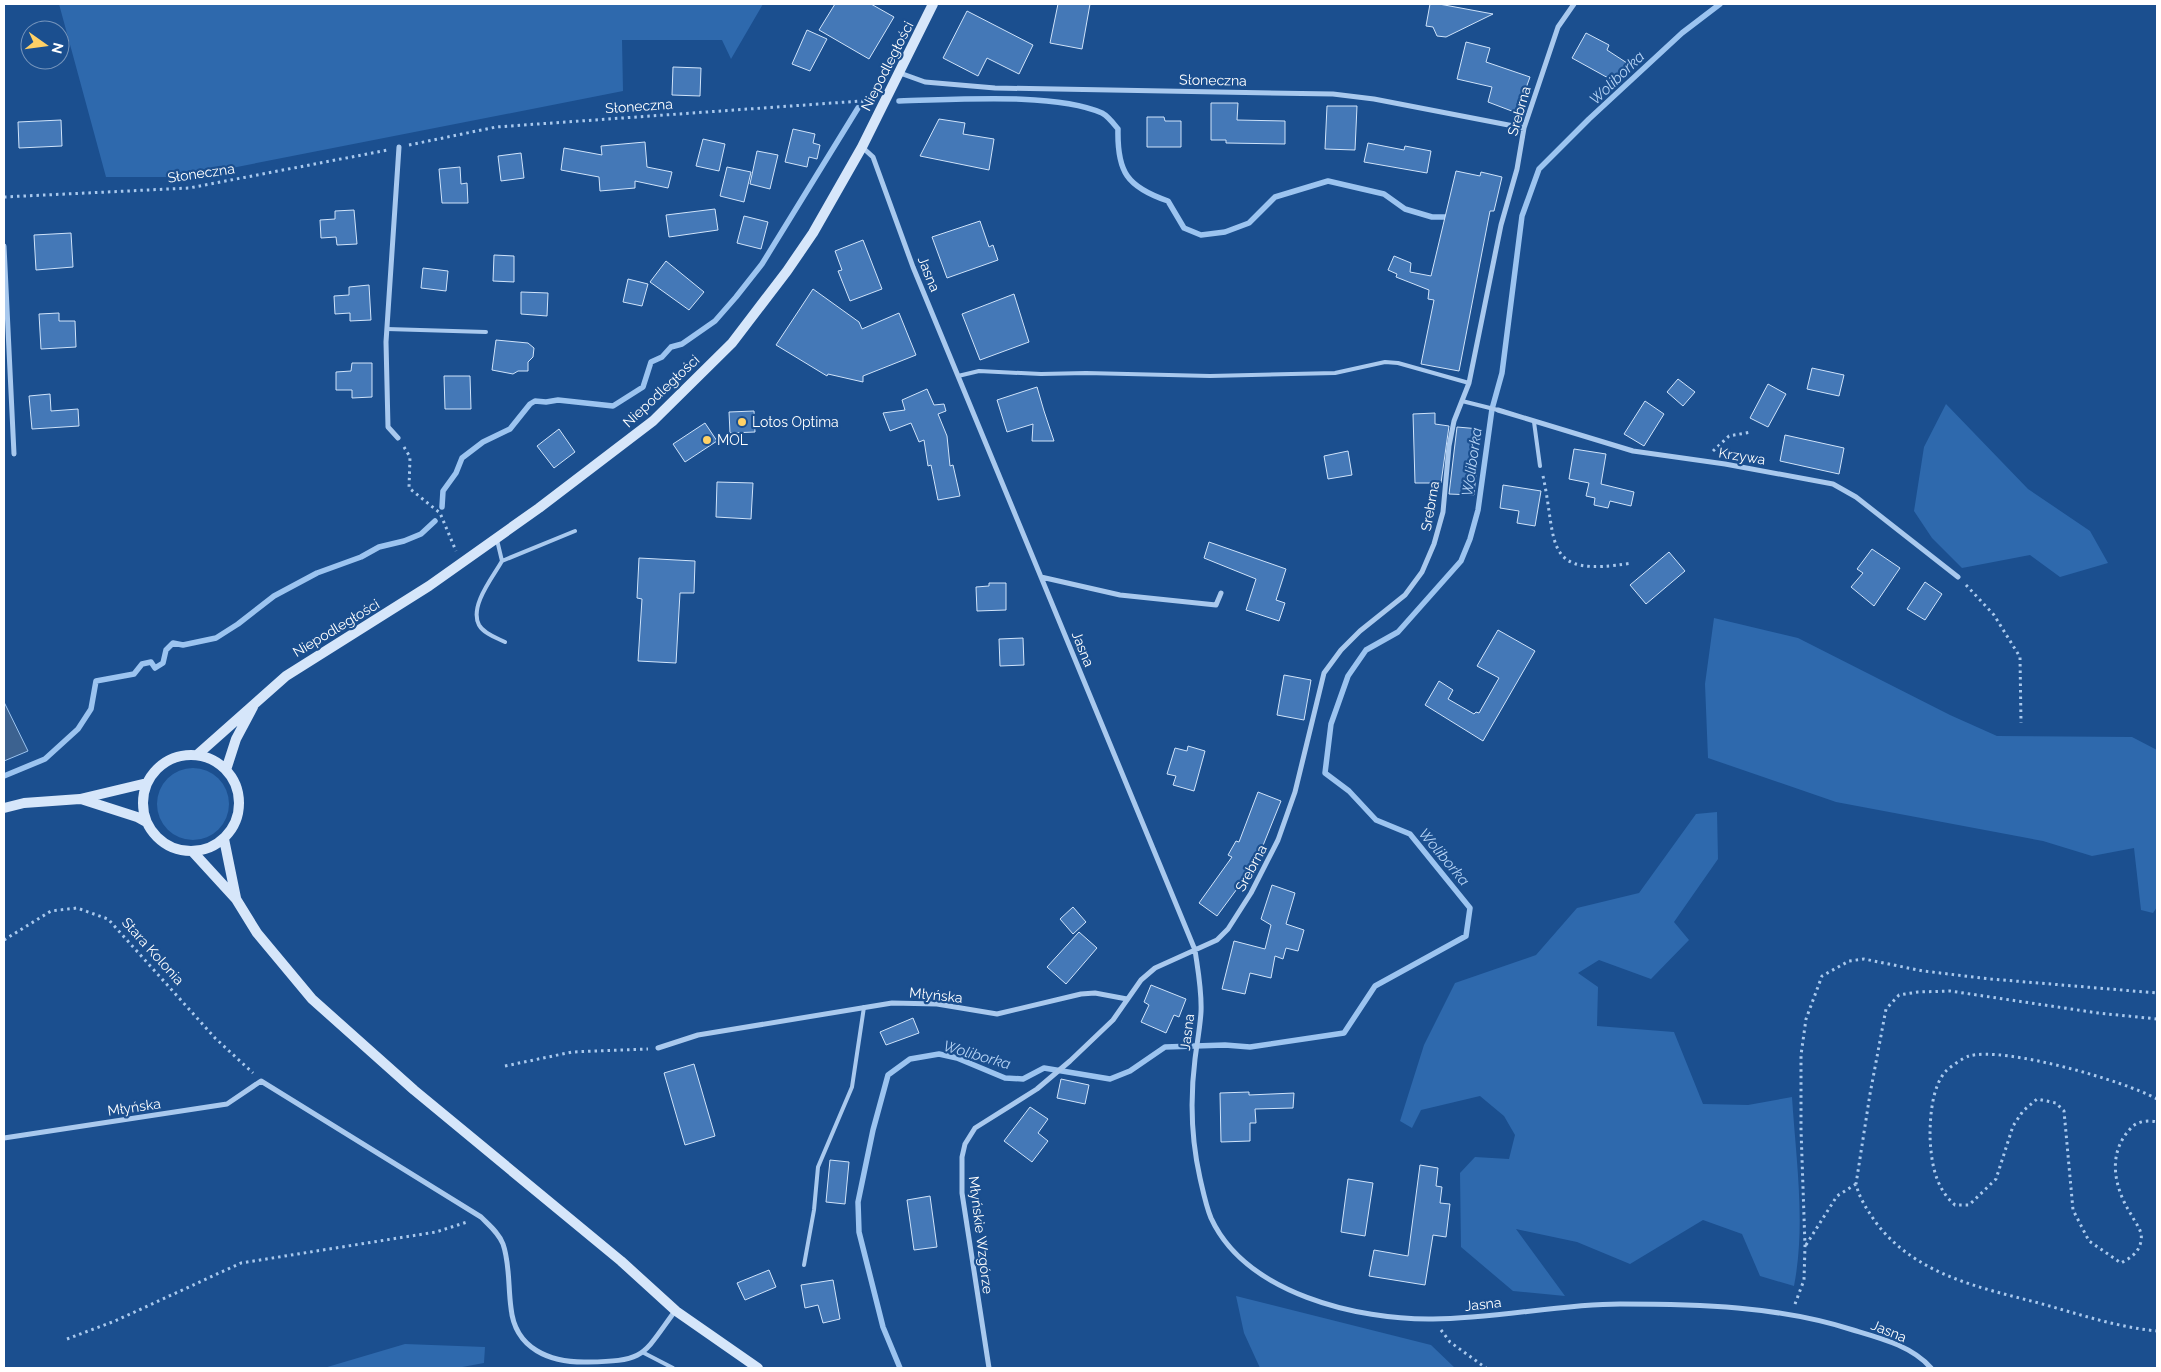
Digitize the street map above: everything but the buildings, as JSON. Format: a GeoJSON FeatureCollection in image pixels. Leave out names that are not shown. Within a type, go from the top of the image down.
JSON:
{"type":"FeatureCollection","features":[{"type":"Feature","properties":{"kind":"main road","name":"Niepodległości"},"geometry":{"type":"LineString","coordinates":[[197,755],[256,700],[313,657],[379,619],[496,538],[539,508],[653,421],[732,343],[771,293],[808,240],[862,147],[933,4]]}},
{"type":"Feature","properties":{"kind":"main road","name":"Niepodległości"},"geometry":{"type":"LineString","coordinates":[[226,770],[236,739],[256,700]]}},
{"type":"Feature","properties":{"kind":"main road"},"geometry":{"type":"LineString","coordinates":[[197,755],[208,758],[226,770],[235,783],[239,797],[239,812],[233,827],[224,839],[215,846],[193,852],[178,850],[165,844],[154,835],[146,822],[143,809],[146,783],[158,769],[173,758],[197,755]]}},
{"type":"Feature","properties":{"kind":"main road"},"geometry":{"type":"LineString","coordinates":[[4,808],[24,803],[80,799],[146,783]]}},
{"type":"Feature","properties":{"kind":"main road"},"geometry":{"type":"LineString","coordinates":[[80,799],[137,817],[146,822]]}},
{"type":"Feature","properties":{"kind":"main road"},"geometry":{"type":"LineString","coordinates":[[224,839],[236,899]]}},
{"type":"Feature","properties":{"kind":"main road"},"geometry":{"type":"LineString","coordinates":[[193,852],[236,899],[257,933],[312,999],[414,1090],[621,1261],[676,1311],[758,1368]]}},
{"type":"Feature","properties":{"kind":"street","name":"Srebrna"},"geometry":{"type":"LineString","coordinates":[[1195,950],[1217,940],[1228,928],[1251,893],[1278,840],[1295,792],[1324,673],[1341,650],[1360,631],[1405,595],[1422,572],[1434,544],[1442,512],[1449,446],[1469,383],[1501,225],[1517,169],[1524,128],[1558,27],[1574,4]]}},
{"type":"Feature","properties":{"kind":"street","name":"Słoneczna"},"geometry":{"type":"LineString","coordinates":[[900,73],[925,82],[995,88],[1333,94],[1374,99],[1524,128]]}},
{"type":"Feature","properties":{"kind":"street","name":"Jasna"},"geometry":{"type":"LineString","coordinates":[[862,147],[873,157],[913,267],[1195,950],[1201,993],[1192,1101],[1195,1154],[1211,1218],[1231,1248],[1262,1275],[1316,1300],[1375,1315],[1433,1319],[1618,1304],[1723,1306],[1792,1314],[1828,1322],[1883,1339],[1922,1357],[1931,1368]]}},
{"type":"Feature","properties":{"kind":"street"},"geometry":{"type":"LineString","coordinates":[[398,438],[388,427],[387,328],[399,148]]}},
{"type":"Feature","properties":{"kind":"street"},"geometry":{"type":"LineString","coordinates":[[4,246],[14,454]]}},
{"type":"Feature","properties":{"kind":"street","name":"Krzywa"},"geometry":{"type":"LineString","coordinates":[[1498,410],[1633,451],[1818,481],[1844,489],[1958,577]]}},
{"type":"Feature","properties":{"kind":"street"},"geometry":{"type":"LineString","coordinates":[[1041,577],[1120,595],[1216,605],[1221,593]]}},
{"type":"Feature","properties":{"kind":"street"},"geometry":{"type":"LineString","coordinates":[[1127,999],[1142,980],[1155,968],[1195,950]]}},
{"type":"Feature","properties":{"kind":"street","name":"Młyńska"},"geometry":{"type":"LineString","coordinates":[[658,1048],[698,1035],[892,1003],[920,1003],[997,1014],[1081,994],[1096,993],[1127,999]]}},
{"type":"Feature","properties":{"kind":"street","name":"Młyńskie Wzgórze"},"geometry":{"type":"LineString","coordinates":[[989,1368],[966,1219],[961,1169],[965,1144],[975,1128],[1048,1080],[1070,1061],[1113,1020],[1127,999]]}},
{"type":"Feature","properties":{"kind":"street"},"geometry":{"type":"LineString","coordinates":[[261,1081],[481,1217],[493,1228],[502,1242],[506,1257],[511,1310],[515,1327],[525,1343],[547,1358],[574,1363],[620,1362],[644,1353],[676,1311]]}},
{"type":"Feature","properties":{"kind":"street","name":"Młyńska"},"geometry":{"type":"LineString","coordinates":[[4,1138],[227,1104],[261,1081]]}},
{"type":"Feature","properties":{"kind":"lane"},"geometry":{"type":"LineString","coordinates":[[387,328],[486,332]]}},
{"type":"Feature","properties":{"kind":"lane"},"geometry":{"type":"LineString","coordinates":[[958,376],[979,371],[1041,374],[1086,373],[1210,376],[1335,373],[1384,362],[1398,363],[1469,383]]}},
{"type":"Feature","properties":{"kind":"lane"},"geometry":{"type":"LineString","coordinates":[[1462,401],[1498,410]]}},
{"type":"Feature","properties":{"kind":"lane"},"geometry":{"type":"LineString","coordinates":[[1534,422],[1540,466]]}},
{"type":"Feature","properties":{"kind":"lane"},"geometry":{"type":"LineString","coordinates":[[505,642],[486,632],[479,624],[477,607],[502,561],[575,531]]}},
{"type":"Feature","properties":{"kind":"lane"},"geometry":{"type":"LineString","coordinates":[[496,538],[502,561]]}},
{"type":"Feature","properties":{"kind":"lane"},"geometry":{"type":"LineString","coordinates":[[804,1265],[814,1210],[818,1168],[852,1087],[864,1007]]}},
{"type":"Feature","properties":{"kind":"lane"},"geometry":{"type":"LineString","coordinates":[[644,1353],[674,1368]]}},
{"type":"Feature","properties":{"kind":"path","name":"Słoneczna"},"geometry":{"type":"LineString","coordinates":[[4,197],[189,188],[399,148],[496,127],[861,101],[881,110]]}},
{"type":"Feature","properties":{"kind":"path"},"geometry":{"type":"LineString","coordinates":[[1702,461],[1729,436],[1752,432]]}},
{"type":"Feature","properties":{"kind":"path"},"geometry":{"type":"LineString","coordinates":[[398,438],[410,456],[409,488],[440,514],[461,562]]}},
{"type":"Feature","properties":{"kind":"path"},"geometry":{"type":"LineString","coordinates":[[1540,466],[1549,503],[1551,532],[1558,552],[1565,559],[1588,568],[1632,563]]}},
{"type":"Feature","properties":{"kind":"path"},"geometry":{"type":"LineString","coordinates":[[1958,577],[1994,615],[2020,656],[2021,723]]}},
{"type":"Feature","properties":{"kind":"path","name":"Stara Kolonia"},"geometry":{"type":"LineString","coordinates":[[4,940],[51,911],[77,908],[108,919],[215,1038],[261,1081]]}},
{"type":"Feature","properties":{"kind":"path"},"geometry":{"type":"LineString","coordinates":[[1792,1314],[1804,1280],[1801,1055],[1806,1019],[1822,976],[1849,961],[1864,959],[1923,971],[1990,979],[2157,993]]}},
{"type":"Feature","properties":{"kind":"path"},"geometry":{"type":"LineString","coordinates":[[2157,1019],[2098,1014],[1950,991],[1918,992],[1899,995],[1886,1009],[1856,1184],[1859,1198],[1888,1238],[1907,1254],[1948,1277],[1991,1292],[2092,1320],[2157,1331]]}},
{"type":"Feature","properties":{"kind":"path"},"geometry":{"type":"LineString","coordinates":[[504,1066],[572,1052],[658,1048]]}},
{"type":"Feature","properties":{"kind":"path"},"geometry":{"type":"LineString","coordinates":[[2157,1099],[2119,1082],[2046,1063],[2002,1055],[1969,1056],[1946,1071],[1935,1092],[1930,1130],[1931,1163],[1945,1196],[1956,1205],[1969,1204],[1996,1179],[2014,1126],[2023,1111],[2037,1099],[2056,1103],[2064,1111],[2073,1210],[2089,1241],[2121,1263],[2134,1256],[2141,1241],[2140,1229],[2120,1193],[2114,1165],[2122,1137],[2135,1124],[2151,1120],[2157,1122]]}},
{"type":"Feature","properties":{"kind":"path"},"geometry":{"type":"LineString","coordinates":[[1805,1246],[1837,1196],[1856,1184]]}},
{"type":"Feature","properties":{"kind":"path"},"geometry":{"type":"LineString","coordinates":[[67,1340],[115,1321],[241,1263],[436,1232],[481,1217]]}},
{"type":"Feature","properties":{"kind":"path"},"geometry":{"type":"LineString","coordinates":[[1433,1319],[1450,1342],[1486,1368]]}},
{"type":"Feature","properties":{"kind":"shaded area"},"geometry":{"type":"Polygon","coordinates":[[[59,4],[763,4],[731,59],[722,40],[622,40],[623,91],[186,177],[106,177],[70,44],[70,20],[63,20],[59,4]]]}},
{"type":"Feature","properties":{"kind":"shaded area"},"geometry":{"type":"Polygon","coordinates":[[[1946,404],[2028,489],[2090,531],[2108,563],[2060,577],[2030,555],[1962,568],[1932,538],[1914,511],[1924,447],[1946,404]]]}},
{"type":"Feature","properties":{"kind":"shaded area"},"geometry":{"type":"Polygon","coordinates":[[[1714,618],[1798,638],[1950,715],[1997,736],[2132,737],[2157,750],[2157,907],[2153,913],[2141,910],[2134,848],[2092,856],[2043,841],[1836,802],[1708,758],[1705,684],[1714,618]]]}},
{"type":"Feature","properties":{"kind":"shaded area"},"geometry":{"type":"Polygon","coordinates":[[[4,702],[28,751],[4,761],[4,702]]]}},
{"type":"Feature","properties":{"kind":"shaded area"},"geometry":{"type":"Polygon","coordinates":[[[193,768],[213,774],[223,784],[229,804],[223,824],[213,834],[193,840],[173,834],[163,824],[157,804],[163,784],[173,774],[193,768]]]}},
{"type":"Feature","properties":{"kind":"shaded area"},"geometry":{"type":"Polygon","coordinates":[[[1717,812],[1718,859],[1674,922],[1689,940],[1651,979],[1599,960],[1578,973],[1598,987],[1597,1026],[1674,1032],[1703,1104],[1748,1105],[1792,1097],[1800,1216],[1798,1263],[1794,1286],[1760,1276],[1742,1234],[1703,1220],[1630,1264],[1577,1242],[1516,1229],[1565,1296],[1513,1291],[1461,1247],[1460,1173],[1475,1157],[1509,1159],[1515,1135],[1504,1116],[1480,1096],[1421,1110],[1412,1128],[1400,1121],[1424,1045],[1455,983],[1536,955],[1577,908],[1639,893],[1696,814],[1717,812]]]}},
{"type":"Feature","properties":{"kind":"shaded area"},"geometry":{"type":"Polygon","coordinates":[[[1236,1296],[1431,1345],[1455,1368],[1260,1368],[1244,1333],[1236,1296]]]}},
{"type":"Feature","properties":{"kind":"shaded area"},"geometry":{"type":"Polygon","coordinates":[[[405,1344],[485,1347],[484,1363],[457,1368],[324,1368],[405,1344]]]}},
{"type":"Feature","properties":{"kind":"waterway","name":"Woliborka"},"geometry":{"type":"LineString","coordinates":[[900,1368],[883,1327],[859,1232],[858,1202],[873,1130],[888,1075],[910,1059],[939,1054],[957,1058],[1005,1078],[1023,1079],[1044,1068],[1110,1079],[1130,1071],[1165,1047],[1225,1045],[1250,1047],[1344,1033],[1375,986],[1466,936],[1470,908],[1410,834],[1376,820],[1349,791],[1325,773],[1331,724],[1348,676],[1366,650],[1398,632],[1461,561],[1470,539],[1478,510],[1492,409],[1502,373],[1522,216],[1539,169],[1589,119],[1682,33],[1720,4]]}},
{"type":"Feature","properties":{"kind":"waterway"},"geometry":{"type":"LineString","coordinates":[[899,101],[1031,100],[1082,106],[1102,113],[1118,129],[1120,156],[1127,176],[1143,190],[1168,201],[1184,228],[1201,235],[1225,232],[1249,223],[1275,197],[1328,181],[1384,194],[1405,209],[1432,217],[1452,217]]}},
{"type":"Feature","properties":{"kind":"waterway"},"geometry":{"type":"LineString","coordinates":[[442,507],[443,491],[456,473],[462,458],[483,442],[510,429],[530,404],[535,401],[558,400],[613,406],[643,387],[651,362],[662,357],[671,347],[682,344],[715,321],[762,264],[858,108]]}},
{"type":"Feature","properties":{"kind":"waterway"},"geometry":{"type":"LineString","coordinates":[[4,776],[45,759],[78,729],[91,709],[96,681],[134,674],[142,664],[151,662],[155,668],[163,663],[166,650],[173,643],[183,645],[216,638],[238,624],[274,596],[317,573],[361,557],[379,547],[404,541],[421,534],[435,521]]}},
{"type":"Feature","properties":{"kind":"place","name":"Lotos Optima"},"geometry":{"type":"Point","coordinates":[742,422]}},
{"type":"Feature","properties":{"kind":"place","name":"MOL"},"geometry":{"type":"Point","coordinates":[707,440]}}]}
